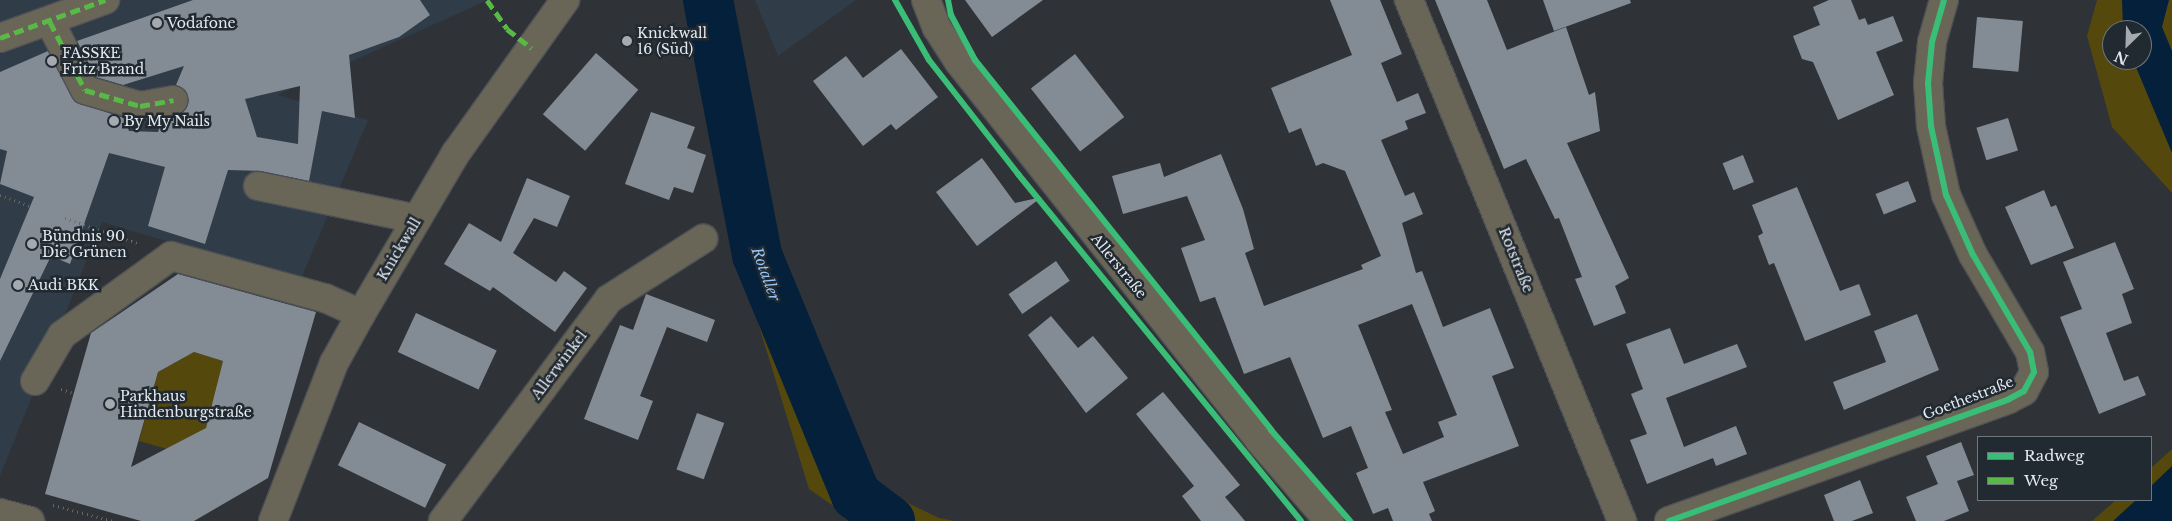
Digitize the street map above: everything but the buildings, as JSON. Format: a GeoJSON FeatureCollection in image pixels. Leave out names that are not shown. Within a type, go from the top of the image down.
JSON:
{"type":"FeatureCollection","features":[{"type":"Feature","properties":{"kind":"street"},"geometry":{"type":"LineString","coordinates":[[1,36],[50,22],[105,0]]}},
{"type":"Feature","properties":{"kind":"street","name":"Knickwall"},"geometry":{"type":"LineString","coordinates":[[273,521],[334,363],[361,314],[456,152],[565,0]]}},
{"type":"Feature","properties":{"kind":"street","name":"Allerstraße"},"geometry":{"type":"LineString","coordinates":[[926,0],[937,28],[959,62],[1242,418],[1329,521]]}},
{"type":"Feature","properties":{"kind":"street","name":"Rotstraße"},"geometry":{"type":"LineString","coordinates":[[1410,0],[1622,521]]}},
{"type":"Feature","properties":{"kind":"street","name":"Goethestraße"},"geometry":{"type":"LineString","coordinates":[[1669,521],[2009,399],[2024,391],[2034,372],[2030,352],[1973,255],[1946,195],[1931,126],[1928,83],[1932,42],[1944,0]]}},
{"type":"Feature","properties":{"kind":"street"},"geometry":{"type":"LineString","coordinates":[[50,22],[85,90],[140,106],[173,100]]}},
{"type":"Feature","properties":{"kind":"street"},"geometry":{"type":"LineString","coordinates":[[258,186],[417,219]]}},
{"type":"Feature","properties":{"kind":"street","name":"Allerwinkel"},"geometry":{"type":"LineString","coordinates":[[443,521],[609,299],[703,239]]}},
{"type":"Feature","properties":{"kind":"street"},"geometry":{"type":"LineString","coordinates":[[35,381],[62,335],[171,256],[325,298],[361,314]]}},
{"type":"Feature","properties":{"kind":"street"},"geometry":{"type":"LineString","coordinates":[[0,512],[39,512]]}},
{"type":"Feature","properties":{"kind":"path"},"geometry":{"type":"LineString","coordinates":[[0,195],[30,206]]}},
{"type":"Feature","properties":{"kind":"path"},"geometry":{"type":"LineString","coordinates":[[65,218],[171,256]]}},
{"type":"Feature","properties":{"kind":"path"},"geometry":{"type":"LineString","coordinates":[[39,512],[113,521]]}},
{"type":"Feature","properties":{"kind":"shaded area"},"geometry":{"type":"Polygon","coordinates":[[[0,0],[488,0],[277,95],[368,120],[300,281],[102,222],[0,476],[0,0]]]}},
{"type":"Feature","properties":{"kind":"shaded area"},"geometry":{"type":"Polygon","coordinates":[[[690,0],[728,0],[771,224],[849,444],[879,489],[939,518],[954,521],[855,521],[809,489],[728,225],[690,0]]]}},
{"type":"Feature","properties":{"kind":"shaded area"},"geometry":{"type":"Polygon","coordinates":[[[755,0],[856,0],[778,56],[755,0]]]}},
{"type":"Feature","properties":{"kind":"shaded area"},"geometry":{"type":"Polygon","coordinates":[[[2097,0],[2172,0],[2172,193],[2112,127],[2087,36],[2097,0]]]}},
{"type":"Feature","properties":{"kind":"shaded area"},"geometry":{"type":"Polygon","coordinates":[[[194,352],[223,361],[206,428],[167,449],[139,441],[158,372],[194,352]]]}},
{"type":"Feature","properties":{"kind":"shaded area"},"geometry":{"type":"Polygon","coordinates":[[[2172,449],[2172,521],[2092,521],[2115,501],[2152,501],[2152,467],[2172,449]]]}},
{"type":"Feature","properties":{"kind":"water"},"geometry":{"type":"Polygon","coordinates":[[[2122,0],[2169,0],[2162,27],[2172,51],[2172,153],[2137,70],[2152,70],[2152,20],[2123,20],[2122,0]]]}},
{"type":"Feature","properties":{"kind":"water"},"geometry":{"type":"Polygon","coordinates":[[[2172,466],[2172,521],[2113,521],[2135,501],[2152,501],[2152,485],[2172,466]]]}},
{"type":"Feature","properties":{"kind":"waterway","name":"Rotaller"},"geometry":{"type":"LineString","coordinates":[[708,0],[757,255],[856,495],[890,521]]}},
{"type":"Feature","properties":{"kind":"marked path"},"geometry":{"type":"LineString","coordinates":[[0,38],[105,0]]}},
{"type":"Feature","properties":{"kind":"marked path"},"geometry":{"type":"LineString","coordinates":[[487,0],[507,29],[531,48]]}},
{"type":"Feature","properties":{"kind":"marked path"},"geometry":{"type":"LineString","coordinates":[[50,22],[85,90],[140,106],[173,100]]}},
{"type":"Feature","properties":{"kind":"cycle path"},"geometry":{"type":"LineString","coordinates":[[895,0],[929,60],[1018,174],[1301,521]]}},
{"type":"Feature","properties":{"kind":"cycle path"},"geometry":{"type":"LineString","coordinates":[[948,0],[951,15],[975,60],[1271,430],[1350,521]]}},
{"type":"Feature","properties":{"kind":"cycle path"},"geometry":{"type":"LineString","coordinates":[[1669,521],[2009,399],[2024,391],[2034,372],[2030,352],[1973,255],[1946,195],[1931,126],[1928,83],[1932,42],[1944,0]]}},
{"type":"Feature","properties":{"kind":"place","name":"Vodafone"},"geometry":{"type":"Point","coordinates":[157,23]}},
{"type":"Feature","properties":{"kind":"place","name":"Knickwall 16 (Süd)"},"geometry":{"type":"Point","coordinates":[627,41]}},
{"type":"Feature","properties":{"kind":"place","name":"FASSKE Fritz Brand"},"geometry":{"type":"Point","coordinates":[52,61]}},
{"type":"Feature","properties":{"kind":"place","name":"By My Nails"},"geometry":{"type":"Point","coordinates":[114,121]}},
{"type":"Feature","properties":{"kind":"place","name":"Bündnis 90 Die Grünen"},"geometry":{"type":"Point","coordinates":[32,244]}},
{"type":"Feature","properties":{"kind":"place","name":"Audi BKK"},"geometry":{"type":"Point","coordinates":[18,285]}},
{"type":"Feature","properties":{"kind":"place","name":"Parkhaus Hindenburgstraße"},"geometry":{"type":"Point","coordinates":[110,404]}}]}
